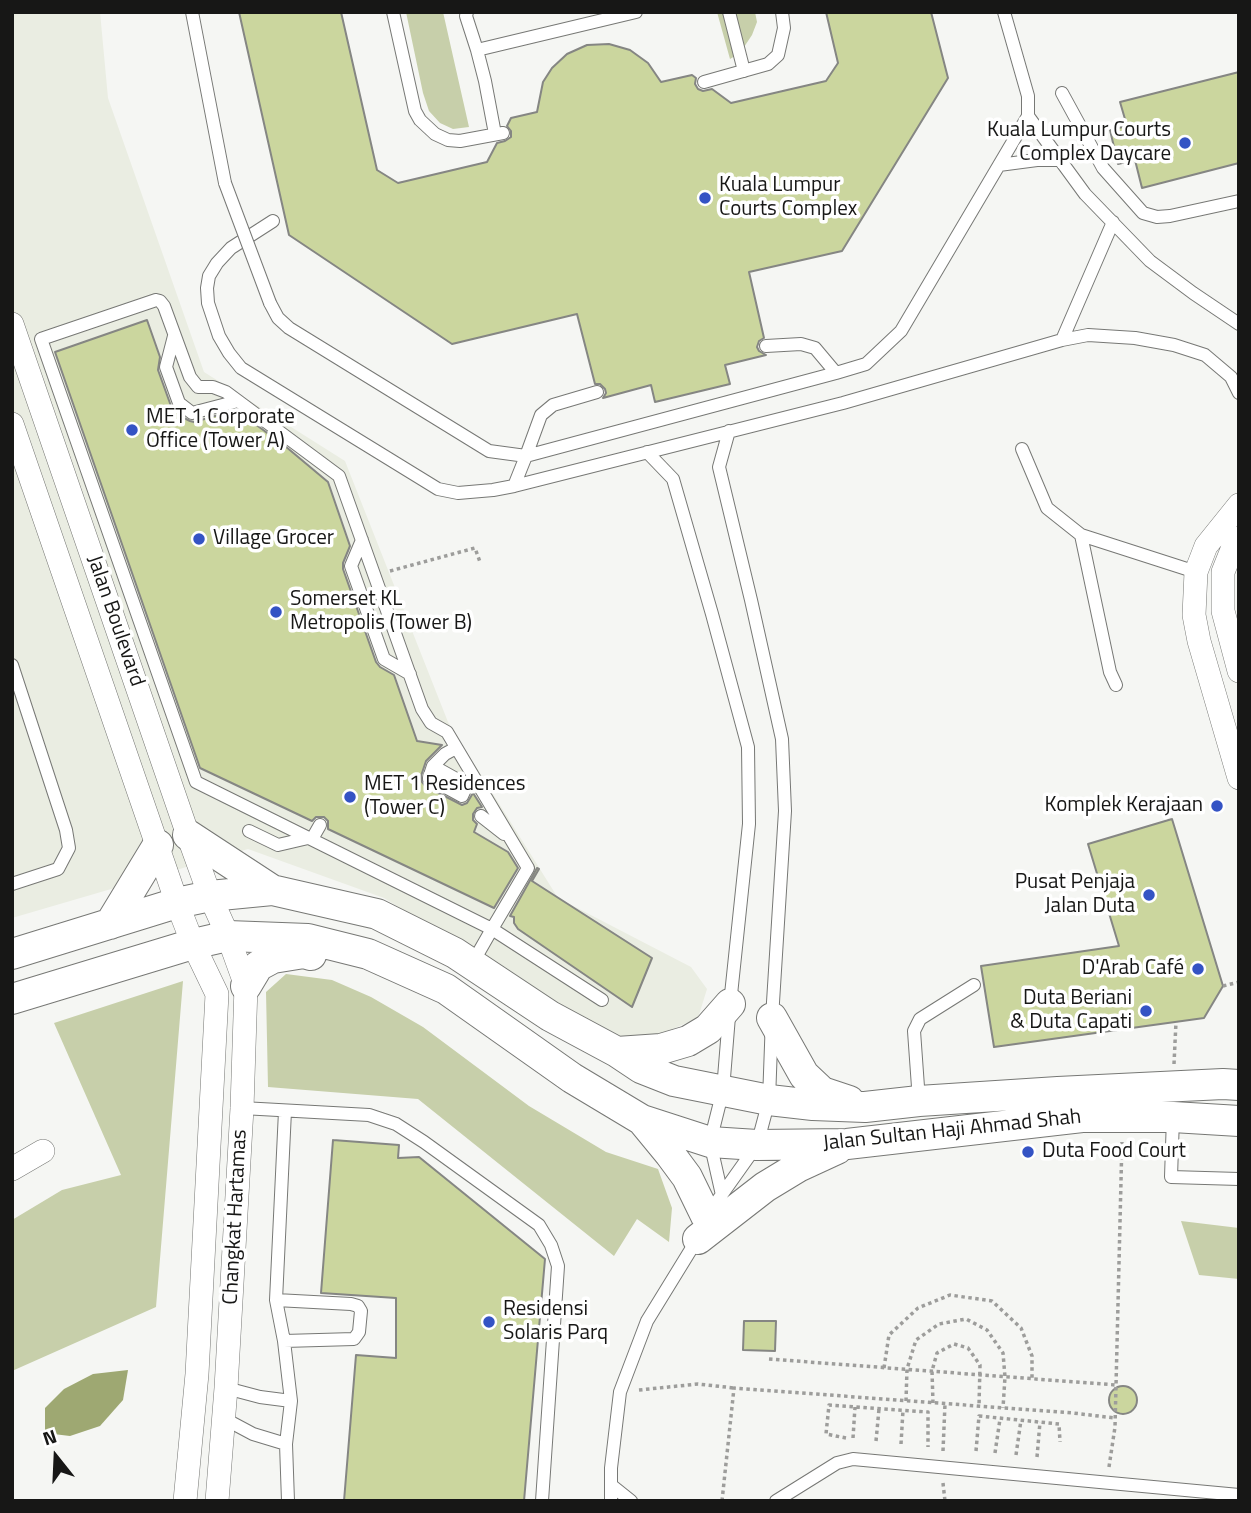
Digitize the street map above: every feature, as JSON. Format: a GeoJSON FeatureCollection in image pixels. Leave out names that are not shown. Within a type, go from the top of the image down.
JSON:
{"type":"FeatureCollection","features":[{"type":"Feature","properties":{"kind":"street","name":"Jalan Boulevard"},"geometry":{"type":"LineString","coordinates":[[12,324],[24,345],[188,835],[228,936]]}},
{"type":"Feature","properties":{"kind":"street","name":"Jalan Boulevard"},"geometry":{"type":"LineString","coordinates":[[12,424],[177,903]]}},
{"type":"Feature","properties":{"kind":"street"},"geometry":{"type":"LineString","coordinates":[[1236,763],[1199,641],[1194,615],[1196,572],[1206,546],[1239,505]]}},
{"type":"Feature","properties":{"kind":"street"},"geometry":{"type":"LineString","coordinates":[[1239,538],[1223,572],[1223,611],[1239,671]]}},
{"type":"Feature","properties":{"kind":"street"},"geometry":{"type":"LineString","coordinates":[[188,835],[272,890]]}},
{"type":"Feature","properties":{"kind":"street"},"geometry":{"type":"LineString","coordinates":[[110,924],[158,845]]}},
{"type":"Feature","properties":{"kind":"street","name":"Jalan Sultan Haji Ahmad Shah"},"geometry":{"type":"LineString","coordinates":[[12,954],[177,903],[210,896],[272,890],[377,914],[456,953],[550,1016],[641,1068],[674,1081],[769,1100],[865,1107],[919,1101],[1233,1083]]}},
{"type":"Feature","properties":{"kind":"street","name":"Changkat Hartamas"},"geometry":{"type":"LineString","coordinates":[[177,903],[217,994],[197,1374],[185,1501]]}},
{"type":"Feature","properties":{"kind":"street","name":"Jalan Sultan Haji Ahmad Shah"},"geometry":{"type":"LineString","coordinates":[[12,999],[193,944],[228,936],[308,939],[368,954],[446,989],[572,1078],[642,1120],[710,1142],[757,1145],[847,1144],[1082,1117],[1173,1117],[1239,1121]]}},
{"type":"Feature","properties":{"kind":"street","name":"Changkat Hartamas"},"geometry":{"type":"LineString","coordinates":[[217,1501],[242,1108],[246,986],[228,936]]}},
{"type":"Feature","properties":{"kind":"street"},"geometry":{"type":"LineString","coordinates":[[246,986],[258,966],[274,958],[304,953],[365,970],[431,1004],[497,1025]]}},
{"type":"Feature","properties":{"kind":"street"},"geometry":{"type":"LineString","coordinates":[[617,1052],[661,1049],[688,1041],[708,1028],[730,1004]]}},
{"type":"Feature","properties":{"kind":"street"},"geometry":{"type":"LineString","coordinates":[[772,1018],[804,1075],[822,1092],[865,1107]]}},
{"type":"Feature","properties":{"kind":"street"},"geometry":{"type":"LineString","coordinates":[[642,1120],[687,1177],[709,1216],[798,1167],[847,1144]]}},
{"type":"Feature","properties":{"kind":"street"},"geometry":{"type":"LineString","coordinates":[[12,1169],[43,1151]]}},
{"type":"Feature","properties":{"kind":"street"},"geometry":{"type":"LineString","coordinates":[[197,1374],[226,1388]]}},
{"type":"Feature","properties":{"kind":"lane"},"geometry":{"type":"LineString","coordinates":[[192,12],[225,183],[278,318],[289,328],[489,452],[526,456],[836,373],[866,363],[901,331],[1028,116],[1028,96],[1004,12]]}},
{"type":"Feature","properties":{"kind":"lane"},"geometry":{"type":"LineString","coordinates":[[393,12],[415,111],[420,120],[435,134],[448,140],[460,141],[499,133],[467,12]]}},
{"type":"Feature","properties":{"kind":"lane"},"geometry":{"type":"LineString","coordinates":[[477,50],[636,12]]}},
{"type":"Feature","properties":{"kind":"lane"},"geometry":{"type":"LineString","coordinates":[[729,12],[744,71]]}},
{"type":"Feature","properties":{"kind":"lane"},"geometry":{"type":"LineString","coordinates":[[704,82],[768,64],[778,55],[784,28],[782,12]]}},
{"type":"Feature","properties":{"kind":"lane"},"geometry":{"type":"LineString","coordinates":[[1062,93],[1103,168],[1143,213],[1157,217],[1170,216],[1239,201]]}},
{"type":"Feature","properties":{"kind":"lane"},"geometry":{"type":"LineString","coordinates":[[1028,116],[1085,194],[1150,261],[1239,324]]}},
{"type":"Feature","properties":{"kind":"lane"},"geometry":{"type":"LineString","coordinates":[[999,165],[1061,160]]}},
{"type":"Feature","properties":{"kind":"lane"},"geometry":{"type":"LineString","coordinates":[[273,222],[231,248],[209,276],[208,303],[219,336],[229,353],[241,368],[438,489],[458,493],[514,486],[843,403],[1062,340],[1088,335],[1135,338],[1174,345],[1205,355],[1231,377],[1239,393]]}},
{"type":"Feature","properties":{"kind":"lane"},"geometry":{"type":"LineString","coordinates":[[1062,340],[1113,222]]}},
{"type":"Feature","properties":{"kind":"lane"},"geometry":{"type":"LineString","coordinates":[[471,964],[492,929],[528,868],[447,732],[431,723],[422,709],[339,476],[226,392],[213,387],[198,387],[190,377],[160,301],[156,300],[24,345],[196,782],[492,929],[601,1000]]}},
{"type":"Feature","properties":{"kind":"lane"},"geometry":{"type":"LineString","coordinates":[[174,337],[166,367],[179,403],[192,413],[241,403]]}},
{"type":"Feature","properties":{"kind":"lane"},"geometry":{"type":"LineString","coordinates":[[766,346],[801,344],[815,348],[836,373]]}},
{"type":"Feature","properties":{"kind":"lane"},"geometry":{"type":"LineString","coordinates":[[514,486],[541,415],[553,405],[597,392]]}},
{"type":"Feature","properties":{"kind":"lane"},"geometry":{"type":"LineString","coordinates":[[241,403],[257,424]]}},
{"type":"Feature","properties":{"kind":"lane"},"geometry":{"type":"LineString","coordinates":[[611,1501],[611,1468],[620,1392],[647,1321],[709,1216],[757,1145],[769,1100],[785,811],[782,739],[719,467],[729,431]]}},
{"type":"Feature","properties":{"kind":"lane"},"geometry":{"type":"LineString","coordinates":[[1022,449],[1047,508],[1081,535],[1196,572]]}},
{"type":"Feature","properties":{"kind":"lane"},"geometry":{"type":"LineString","coordinates":[[647,452],[673,479],[748,747],[749,824],[723,1090],[710,1142],[709,1216]]}},
{"type":"Feature","properties":{"kind":"lane"},"geometry":{"type":"LineString","coordinates":[[1081,535],[1116,685]]}},
{"type":"Feature","properties":{"kind":"lane"},"geometry":{"type":"LineString","coordinates":[[362,540],[351,566],[384,659],[410,674]]}},
{"type":"Feature","properties":{"kind":"lane"},"geometry":{"type":"LineString","coordinates":[[12,665],[66,830],[69,848],[58,869],[12,884]]}},
{"type":"Feature","properties":{"kind":"lane"},"geometry":{"type":"LineString","coordinates":[[433,766],[456,748]]}},
{"type":"Feature","properties":{"kind":"lane"},"geometry":{"type":"LineString","coordinates":[[481,816],[512,841]]}},
{"type":"Feature","properties":{"kind":"lane"},"geometry":{"type":"LineString","coordinates":[[249,831],[278,845],[310,839],[320,825]]}},
{"type":"Feature","properties":{"kind":"lane"},"geometry":{"type":"LineString","coordinates":[[919,1101],[914,1031],[920,1019],[974,985]]}},
{"type":"Feature","properties":{"kind":"lane"},"geometry":{"type":"LineString","coordinates":[[242,1108],[369,1115],[396,1124],[539,1225],[551,1245],[558,1266],[542,1501]]}},
{"type":"Feature","properties":{"kind":"lane"},"geometry":{"type":"LineString","coordinates":[[285,1111],[276,1300],[291,1401],[286,1444],[288,1501]]}},
{"type":"Feature","properties":{"kind":"lane"},"geometry":{"type":"LineString","coordinates":[[1173,1117],[1171,1177],[1239,1179]]}},
{"type":"Feature","properties":{"kind":"lane"},"geometry":{"type":"LineString","coordinates":[[276,1300],[351,1304],[359,1306],[361,1311],[359,1332],[354,1339],[284,1341]]}},
{"type":"Feature","properties":{"kind":"lane"},"geometry":{"type":"LineString","coordinates":[[226,1388],[260,1397],[291,1401]]}},
{"type":"Feature","properties":{"kind":"lane"},"geometry":{"type":"LineString","coordinates":[[223,1418],[253,1434],[286,1444]]}},
{"type":"Feature","properties":{"kind":"lane"},"geometry":{"type":"LineString","coordinates":[[776,1501],[837,1463],[853,1459],[1239,1495]]}},
{"type":"Feature","properties":{"kind":"lane"},"geometry":{"type":"LineString","coordinates":[[611,1485],[631,1501]]}},
{"type":"Feature","properties":{"kind":"path"},"geometry":{"type":"LineString","coordinates":[[374,575],[475,548],[480,562]]}},
{"type":"Feature","properties":{"kind":"path"},"geometry":{"type":"LineString","coordinates":[[1223,986],[1239,982]]}},
{"type":"Feature","properties":{"kind":"path"},"geometry":{"type":"LineString","coordinates":[[1174,1069],[1176,1022]]}},
{"type":"Feature","properties":{"kind":"path"},"geometry":{"type":"LineString","coordinates":[[1107,1483],[1115,1418],[1123,1137]]}},
{"type":"Feature","properties":{"kind":"path"},"geometry":{"type":"LineString","coordinates":[[884,1368],[889,1335],[918,1308],[950,1295],[992,1301],[1021,1328],[1032,1356],[1032,1379]]}},
{"type":"Feature","properties":{"kind":"path"},"geometry":{"type":"LineString","coordinates":[[906,1401],[906,1369],[916,1340],[939,1324],[966,1319],[987,1330],[1003,1353],[1003,1408]]}},
{"type":"Feature","properties":{"kind":"path"},"geometry":{"type":"LineString","coordinates":[[933,1403],[932,1371],[937,1353],[954,1344],[968,1348],[980,1365],[979,1406]]}},
{"type":"Feature","properties":{"kind":"path"},"geometry":{"type":"LineString","coordinates":[[769,1359],[1116,1385]]}},
{"type":"Feature","properties":{"kind":"path"},"geometry":{"type":"LineString","coordinates":[[620,1392],[698,1384],[1115,1418]]}},
{"type":"Feature","properties":{"kind":"path"},"geometry":{"type":"LineString","coordinates":[[722,1501],[734,1388]]}},
{"type":"Feature","properties":{"kind":"path"},"geometry":{"type":"LineString","coordinates":[[943,1449],[945,1404]]}},
{"type":"Feature","properties":{"kind":"path"},"geometry":{"type":"LineString","coordinates":[[846,1438],[826,1434],[829,1405],[928,1412],[928,1447]]}},
{"type":"Feature","properties":{"kind":"path"},"geometry":{"type":"LineString","coordinates":[[853,1438],[855,1407]]}},
{"type":"Feature","properties":{"kind":"path"},"geometry":{"type":"LineString","coordinates":[[876,1441],[879,1409]]}},
{"type":"Feature","properties":{"kind":"path"},"geometry":{"type":"LineString","coordinates":[[901,1444],[903,1410]]}},
{"type":"Feature","properties":{"kind":"path"},"geometry":{"type":"LineString","coordinates":[[976,1451],[979,1416],[1059,1424],[1060,1442]]}},
{"type":"Feature","properties":{"kind":"path"},"geometry":{"type":"LineString","coordinates":[[995,1453],[1000,1419]]}},
{"type":"Feature","properties":{"kind":"path"},"geometry":{"type":"LineString","coordinates":[[1016,1455],[1021,1420]]}},
{"type":"Feature","properties":{"kind":"path"},"geometry":{"type":"LineString","coordinates":[[1037,1457],[1040,1422]]}},
{"type":"Feature","properties":{"kind":"shaded area"},"geometry":{"type":"Polygon","coordinates":[[[12,12],[100,12],[108,98],[204,372],[345,461],[448,722],[558,898],[691,967],[707,989],[698,1018],[661,1034],[617,1042],[384,898],[248,849],[12,918],[12,12]]]}},
{"type":"Feature","properties":{"kind":"shaded area"},"geometry":{"type":"Polygon","coordinates":[[[406,12],[443,12],[469,127],[453,129],[440,123],[429,111],[406,12]]]}},
{"type":"Feature","properties":{"kind":"shaded area"},"geometry":{"type":"Polygon","coordinates":[[[717,12],[755,12],[757,22],[752,35],[740,53],[730,59],[717,12]]]}},
{"type":"Feature","properties":{"kind":"shaded area"},"geometry":{"type":"Polygon","coordinates":[[[286,974],[332,980],[371,997],[423,1027],[529,1106],[606,1152],[658,1169],[672,1208],[669,1242],[637,1219],[614,1256],[418,1099],[268,1087],[266,992],[286,974]]]}},
{"type":"Feature","properties":{"kind":"shaded area"},"geometry":{"type":"Polygon","coordinates":[[[183,981],[156,1307],[12,1371],[12,1220],[62,1190],[121,1175],[54,1023],[183,981]]]}},
{"type":"Feature","properties":{"kind":"shaded area"},"geometry":{"type":"Polygon","coordinates":[[[1181,1221],[1239,1228],[1239,1279],[1199,1275],[1181,1221]]]}},
{"type":"Feature","properties":{"kind":"shaded area"},"geometry":{"type":"Polygon","coordinates":[[[128,1370],[123,1400],[100,1426],[70,1436],[45,1433],[45,1408],[64,1389],[93,1374],[128,1370]]]}},
{"type":"Feature","properties":{"kind":"building","name":"Kuala Lumpur Courts Complex"},"geometry":{"type":"Polygon","coordinates":[[[239,12],[341,12],[377,170],[398,183],[487,162],[497,143],[511,137],[507,126],[511,118],[537,112],[543,82],[552,68],[567,54],[587,45],[609,44],[630,50],[648,63],[661,82],[692,75],[696,78],[698,89],[712,89],[731,103],[826,81],[838,63],[826,12],[931,12],[948,78],[842,251],[749,272],[764,338],[759,341],[757,347],[766,355],[725,365],[730,384],[655,402],[651,385],[603,398],[605,389],[600,384],[595,384],[577,314],[452,344],[289,235],[239,12]]]}},
{"type":"Feature","properties":{"kind":"building","name":"Kuala Lumpur Courts Complex Daycare"},"geometry":{"type":"Polygon","coordinates":[[[1239,72],[1239,163],[1142,188],[1135,160],[1118,164],[1110,130],[1127,126],[1120,102],[1239,72]]]}},
{"type":"Feature","properties":{"kind":"building"},"geometry":{"type":"Polygon","coordinates":[[[147,320],[160,357],[158,370],[171,406],[181,419],[194,422],[236,410],[328,482],[350,546],[343,569],[376,662],[394,675],[417,741],[442,745],[426,761],[421,776],[422,782],[462,805],[467,803],[473,793],[482,807],[477,808],[473,814],[473,820],[477,824],[474,832],[508,852],[518,868],[494,908],[328,829],[328,821],[324,817],[316,817],[312,821],[200,768],[55,352],[147,320]]]}},
{"type":"Feature","properties":{"kind":"building","name":"Pusat Penjaja Jalan Duta"},"geometry":{"type":"Polygon","coordinates":[[[1172,819],[1223,986],[1204,1018],[994,1047],[981,966],[1119,946],[1088,844],[1172,819]]]}},
{"type":"Feature","properties":{"kind":"building"},"geometry":{"type":"Polygon","coordinates":[[[537,868],[539,869],[532,881],[652,958],[632,1007],[518,929],[514,917],[510,916],[537,868]]]}},
{"type":"Feature","properties":{"kind":"building","name":"Residensi Solaris Parq"},"geometry":{"type":"Polygon","coordinates":[[[333,1140],[399,1145],[398,1158],[419,1157],[545,1259],[524,1501],[344,1501],[356,1355],[396,1358],[396,1298],[321,1293],[333,1140]]]}},
{"type":"Feature","properties":{"kind":"building"},"geometry":{"type":"Polygon","coordinates":[[[744,1321],[776,1321],[775,1351],[743,1350],[744,1321]]]}},
{"type":"Feature","properties":{"kind":"building"},"geometry":{"type":"Polygon","coordinates":[[[1123,1386],[1133,1390],[1137,1400],[1133,1410],[1123,1414],[1113,1410],[1109,1400],[1113,1390],[1123,1386]]]}},
{"type":"Feature","properties":{"kind":"place","name":"Kuala Lumpur Courts Complex Daycare"},"geometry":{"type":"Point","coordinates":[1185,143]}},
{"type":"Feature","properties":{"kind":"place","name":"Kuala Lumpur Courts Complex"},"geometry":{"type":"Point","coordinates":[705,198]}},
{"type":"Feature","properties":{"kind":"place","name":"MET 1 Corporate Office (Tower A)"},"geometry":{"type":"Point","coordinates":[132,430]}},
{"type":"Feature","properties":{"kind":"place","name":"Village Grocer"},"geometry":{"type":"Point","coordinates":[199,539]}},
{"type":"Feature","properties":{"kind":"place","name":"Somerset KL Metropolis (Tower B)"},"geometry":{"type":"Point","coordinates":[276,612]}},
{"type":"Feature","properties":{"kind":"place","name":"MET 1 Residences (Tower C)"},"geometry":{"type":"Point","coordinates":[350,797]}},
{"type":"Feature","properties":{"kind":"place","name":"Komplek Kerajaan"},"geometry":{"type":"Point","coordinates":[1217,806]}},
{"type":"Feature","properties":{"kind":"place","name":"Pusat Penjaja Jalan Duta"},"geometry":{"type":"Point","coordinates":[1149,895]}},
{"type":"Feature","properties":{"kind":"place","name":"D'Arab Café"},"geometry":{"type":"Point","coordinates":[1198,969]}},
{"type":"Feature","properties":{"kind":"place","name":"Duta Beriani & Duta Capati"},"geometry":{"type":"Point","coordinates":[1146,1011]}},
{"type":"Feature","properties":{"kind":"place","name":"Duta Food Court"},"geometry":{"type":"Point","coordinates":[1028,1152]}},
{"type":"Feature","properties":{"kind":"place","name":"Residensi Solaris Parq"},"geometry":{"type":"Point","coordinates":[489,1322]}}]}
